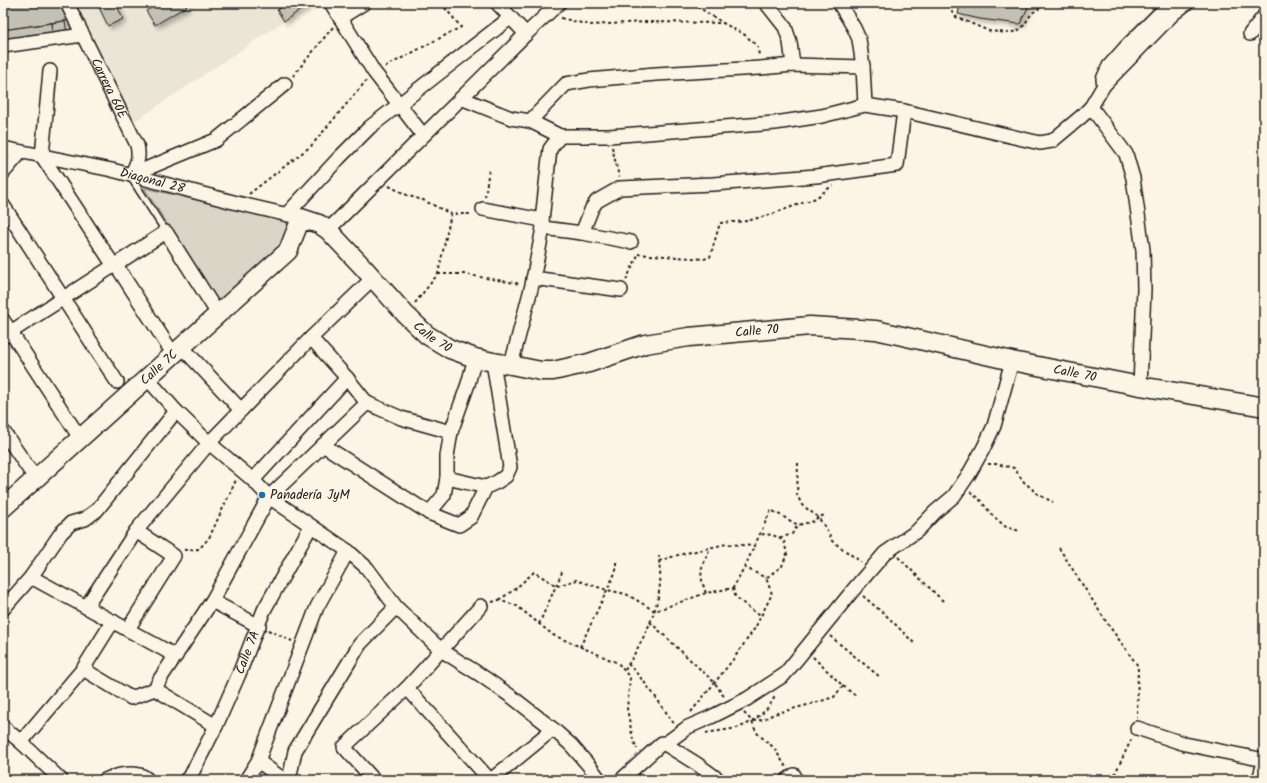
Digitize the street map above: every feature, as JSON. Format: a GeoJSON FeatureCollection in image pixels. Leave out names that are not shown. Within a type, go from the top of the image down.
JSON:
{"type":"FeatureCollection","features":[{"type":"Feature","properties":{"kind":"street","name":"Carrera 60E"},"geometry":{"type":"LineString","coordinates":[[67,3],[137,145],[139,154],[137,162],[130,174]]}},
{"type":"Feature","properties":{"kind":"street"},"geometry":{"type":"LineString","coordinates":[[331,3],[374,72],[423,135]]}},
{"type":"Feature","properties":{"kind":"street"},"geometry":{"type":"LineString","coordinates":[[340,18],[364,3]]}},
{"type":"Feature","properties":{"kind":"street"},"geometry":{"type":"LineString","coordinates":[[497,3],[526,34]]}},
{"type":"Feature","properties":{"kind":"street"},"geometry":{"type":"LineString","coordinates":[[328,230],[559,3]]}},
{"type":"Feature","properties":{"kind":"street"},"geometry":{"type":"LineString","coordinates":[[766,3],[785,27],[790,42],[793,66]]}},
{"type":"Feature","properties":{"kind":"street"},"geometry":{"type":"LineString","coordinates":[[838,3],[854,28],[859,39],[863,67],[864,105]]}},
{"type":"Feature","properties":{"kind":"street"},"geometry":{"type":"LineString","coordinates":[[1104,86],[1103,79],[1109,66],[1170,3]]}},
{"type":"Feature","properties":{"kind":"street"},"geometry":{"type":"LineString","coordinates":[[461,98],[511,118],[530,121],[560,136],[610,136],[775,123],[822,116],[864,105],[904,111],[1040,143],[1052,141],[1082,116],[1091,107],[1104,86],[1173,14],[1187,3]]}},
{"type":"Feature","properties":{"kind":"street"},"geometry":{"type":"LineString","coordinates":[[1250,34],[1264,16]]}},
{"type":"Feature","properties":{"kind":"street"},"geometry":{"type":"LineString","coordinates":[[294,216],[329,169],[365,133],[510,18]]}},
{"type":"Feature","properties":{"kind":"street"},"geometry":{"type":"LineString","coordinates":[[3,46],[83,35]]}},
{"type":"Feature","properties":{"kind":"street"},"geometry":{"type":"LineString","coordinates":[[530,121],[566,84],[589,80],[656,74],[793,66],[863,67]]}},
{"type":"Feature","properties":{"kind":"street"},"geometry":{"type":"LineString","coordinates":[[50,71],[42,156],[115,265],[175,346],[241,410]]}},
{"type":"Feature","properties":{"kind":"street"},"geometry":{"type":"LineString","coordinates":[[130,174],[216,140],[285,84]]}},
{"type":"Feature","properties":{"kind":"street"},"geometry":{"type":"LineString","coordinates":[[1091,107],[1126,154],[1133,178],[1143,250],[1144,288],[1140,386]]}},
{"type":"Feature","properties":{"kind":"street"},"geometry":{"type":"LineString","coordinates":[[582,233],[592,208],[597,201],[620,188],[714,184],[816,176],[897,165],[904,111]]}},
{"type":"Feature","properties":{"kind":"street"},"geometry":{"type":"LineString","coordinates":[[511,365],[533,282],[543,224],[550,149],[560,136]]}},
{"type":"Feature","properties":{"kind":"street","name":"Diagonal 28"},"geometry":{"type":"LineString","coordinates":[[3,148],[130,174],[237,203],[294,216]]}},
{"type":"Feature","properties":{"kind":"street"},"geometry":{"type":"LineString","coordinates":[[3,173],[21,152]]}},
{"type":"Feature","properties":{"kind":"street"},"geometry":{"type":"LineString","coordinates":[[3,205],[117,382]]}},
{"type":"Feature","properties":{"kind":"street"},"geometry":{"type":"LineString","coordinates":[[483,209],[582,233],[631,242]]}},
{"type":"Feature","properties":{"kind":"street","name":"Calle 70"},"geometry":{"type":"LineString","coordinates":[[294,216],[319,224],[328,230],[406,315],[427,335],[450,349],[474,358],[493,362],[541,371],[553,371],[589,362],[645,344],[689,337],[810,326],[876,330],[1140,386],[1264,407]]}},
{"type":"Feature","properties":{"kind":"street","name":"Calle 7C"},"geometry":{"type":"LineString","coordinates":[[3,508],[146,378],[175,346],[218,314],[288,251],[294,216]]}},
{"type":"Feature","properties":{"kind":"street"},"geometry":{"type":"LineString","coordinates":[[7,335],[166,232],[218,314]]}},
{"type":"Feature","properties":{"kind":"street"},"geometry":{"type":"LineString","coordinates":[[86,607],[136,531],[209,443],[311,338],[373,278]]}},
{"type":"Feature","properties":{"kind":"street"},"geometry":{"type":"LineString","coordinates":[[533,282],[621,290]]}},
{"type":"Feature","properties":{"kind":"street"},"geometry":{"type":"LineString","coordinates":[[3,320],[7,335],[80,438]]}},
{"type":"Feature","properties":{"kind":"street"},"geometry":{"type":"LineString","coordinates":[[311,338],[367,403],[401,418],[451,432]]}},
{"type":"Feature","properties":{"kind":"street"},"geometry":{"type":"LineString","coordinates":[[430,513],[444,495],[447,478],[447,456],[451,432],[468,384],[474,358]]}},
{"type":"Feature","properties":{"kind":"street"},"geometry":{"type":"LineString","coordinates":[[621,780],[662,743],[665,744],[679,730],[748,699],[784,675],[854,588],[885,553],[917,531],[935,512],[954,496],[984,449],[994,426],[1012,360]]}},
{"type":"Feature","properties":{"kind":"street"},"geometry":{"type":"LineString","coordinates":[[447,478],[486,487],[498,482],[506,476],[510,467],[493,362]]}},
{"type":"Feature","properties":{"kind":"street"},"geometry":{"type":"LineString","coordinates":[[146,378],[176,411],[209,443],[253,480],[269,497],[348,551],[366,568],[396,607],[441,650],[512,697],[553,729],[571,745],[590,766],[600,780]]}},
{"type":"Feature","properties":{"kind":"street"},"geometry":{"type":"LineString","coordinates":[[253,480],[347,378]]}},
{"type":"Feature","properties":{"kind":"street"},"geometry":{"type":"LineString","coordinates":[[83,669],[132,698],[155,689],[160,679],[212,601],[269,497],[367,403]]}},
{"type":"Feature","properties":{"kind":"street"},"geometry":{"type":"LineString","coordinates":[[3,609],[30,577],[61,533],[71,523],[85,519],[97,510],[176,411]]}},
{"type":"Feature","properties":{"kind":"street"},"geometry":{"type":"LineString","coordinates":[[3,431],[36,478]]}},
{"type":"Feature","properties":{"kind":"street"},"geometry":{"type":"LineString","coordinates":[[323,445],[430,513],[459,525],[471,517],[486,487]]}},
{"type":"Feature","properties":{"kind":"street","name":"Calle 7A"},"geometry":{"type":"LineString","coordinates":[[191,778],[216,726],[259,626],[264,610],[312,526]]}},
{"type":"Feature","properties":{"kind":"street"},"geometry":{"type":"LineString","coordinates":[[128,629],[174,556],[136,531]]}},
{"type":"Feature","properties":{"kind":"street"},"geometry":{"type":"LineString","coordinates":[[246,780],[258,761],[317,607],[348,551]]}},
{"type":"Feature","properties":{"kind":"street"},"geometry":{"type":"LineString","coordinates":[[30,577],[176,656]]}},
{"type":"Feature","properties":{"kind":"street"},"geometry":{"type":"LineString","coordinates":[[212,601],[259,626]]}},
{"type":"Feature","properties":{"kind":"street"},"geometry":{"type":"LineString","coordinates":[[374,780],[344,747],[407,688],[481,606]]}},
{"type":"Feature","properties":{"kind":"street"},"geometry":{"type":"LineString","coordinates":[[289,780],[295,751],[360,644],[396,607]]}},
{"type":"Feature","properties":{"kind":"street"},"geometry":{"type":"LineString","coordinates":[[21,742],[83,669],[113,621]]}},
{"type":"Feature","properties":{"kind":"street"},"geometry":{"type":"LineString","coordinates":[[407,688],[491,780],[553,729]]}},
{"type":"Feature","properties":{"kind":"street"},"geometry":{"type":"LineString","coordinates":[[155,689],[216,726]]}},
{"type":"Feature","properties":{"kind":"street"},"geometry":{"type":"LineString","coordinates":[[3,727],[61,780]]}},
{"type":"Feature","properties":{"kind":"street"},"geometry":{"type":"LineString","coordinates":[[1137,728],[1185,744],[1264,761],[1259,780]]}},
{"type":"Feature","properties":{"kind":"street"},"geometry":{"type":"LineString","coordinates":[[665,744],[719,780]]}},
{"type":"Feature","properties":{"kind":"street"},"geometry":{"type":"LineString","coordinates":[[258,761],[284,780]]}},
{"type":"Feature","properties":{"kind":"street"},"geometry":{"type":"LineString","coordinates":[[105,780],[111,777],[135,773],[148,778]]}},
{"type":"Feature","properties":{"kind":"lane"},"geometry":{"type":"LineString","coordinates":[[130,174],[166,232]]}},
{"type":"Feature","properties":{"kind":"path"},"geometry":{"type":"LineString","coordinates":[[237,203],[311,146],[374,72],[461,26],[445,8],[438,3]]}},
{"type":"Feature","properties":{"kind":"path"},"geometry":{"type":"LineString","coordinates":[[692,3],[722,23],[745,35],[758,47],[760,68]]}},
{"type":"Feature","properties":{"kind":"path"},"geometry":{"type":"LineString","coordinates":[[953,6],[951,11],[956,17],[989,31],[1009,33],[1022,28],[1032,13],[1048,3]]}},
{"type":"Feature","properties":{"kind":"path"},"geometry":{"type":"LineString","coordinates":[[548,13],[590,26],[645,22],[722,23]]}},
{"type":"Feature","properties":{"kind":"path"},"geometry":{"type":"LineString","coordinates":[[285,84],[340,18]]}},
{"type":"Feature","properties":{"kind":"path"},"geometry":{"type":"LineString","coordinates":[[610,136],[620,188]]}},
{"type":"Feature","properties":{"kind":"path"},"geometry":{"type":"LineString","coordinates":[[379,181],[451,214],[471,215],[483,209],[489,168]]}},
{"type":"Feature","properties":{"kind":"path"},"geometry":{"type":"LineString","coordinates":[[638,254],[704,259],[710,256],[720,223],[747,221],[772,214],[816,198],[832,186],[834,183],[832,174]]}},
{"type":"Feature","properties":{"kind":"path"},"geometry":{"type":"LineString","coordinates":[[406,315],[438,274],[446,230],[451,214]]}},
{"type":"Feature","properties":{"kind":"path"},"geometry":{"type":"LineString","coordinates":[[621,290],[638,254],[636,248],[631,242]]}},
{"type":"Feature","properties":{"kind":"path"},"geometry":{"type":"LineString","coordinates":[[438,274],[463,274],[533,282]]}},
{"type":"Feature","properties":{"kind":"path"},"geometry":{"type":"LineString","coordinates":[[798,463],[797,495],[802,505],[818,517],[829,533],[832,541],[870,570]]}},
{"type":"Feature","properties":{"kind":"path"},"geometry":{"type":"LineString","coordinates":[[975,464],[996,464],[1014,468],[1024,482],[1039,495],[1053,502]]}},
{"type":"Feature","properties":{"kind":"path"},"geometry":{"type":"LineString","coordinates":[[174,556],[183,550],[199,549],[209,538],[240,470]]}},
{"type":"Feature","properties":{"kind":"path"},"geometry":{"type":"LineString","coordinates":[[961,485],[980,500],[993,516],[1006,527],[1020,530]]}},
{"type":"Feature","properties":{"kind":"path"},"geometry":{"type":"LineString","coordinates":[[761,615],[750,609],[734,596],[733,588],[755,546],[771,510],[798,525],[815,521],[818,517],[826,516]]}},
{"type":"Feature","properties":{"kind":"path"},"geometry":{"type":"LineString","coordinates":[[778,538],[792,534],[798,525]]}},
{"type":"Feature","properties":{"kind":"path"},"geometry":{"type":"LineString","coordinates":[[760,534],[774,535],[784,541],[787,554],[782,566],[766,578]]}},
{"type":"Feature","properties":{"kind":"path"},"geometry":{"type":"LineString","coordinates":[[659,561],[726,544],[755,546]]}},
{"type":"Feature","properties":{"kind":"path"},"geometry":{"type":"LineString","coordinates":[[706,593],[702,582],[701,568],[710,548]]}},
{"type":"Feature","properties":{"kind":"path"},"geometry":{"type":"LineString","coordinates":[[1059,548],[1107,623],[1138,666],[1137,728],[1112,780]]}},
{"type":"Feature","properties":{"kind":"path"},"geometry":{"type":"LineString","coordinates":[[890,549],[945,603]]}},
{"type":"Feature","properties":{"kind":"path"},"geometry":{"type":"LineString","coordinates":[[624,671],[641,643],[655,611],[660,583],[659,556]]}},
{"type":"Feature","properties":{"kind":"path"},"geometry":{"type":"LineString","coordinates":[[580,647],[616,571],[616,560]]}},
{"type":"Feature","properties":{"kind":"path"},"geometry":{"type":"LineString","coordinates":[[628,664],[656,697],[679,730],[732,661],[755,628],[772,594],[766,578],[744,567]]}},
{"type":"Feature","properties":{"kind":"path"},"geometry":{"type":"LineString","coordinates":[[539,624],[564,570]]}},
{"type":"Feature","properties":{"kind":"path"},"geometry":{"type":"LineString","coordinates":[[481,606],[499,600],[515,589],[534,572],[557,586],[576,580],[607,590],[626,594],[655,611],[706,593],[733,588]]}},
{"type":"Feature","properties":{"kind":"path"},"geometry":{"type":"LineString","coordinates":[[854,588],[889,618],[915,644]]}},
{"type":"Feature","properties":{"kind":"path"},"geometry":{"type":"LineString","coordinates":[[499,600],[517,606],[553,636],[618,663],[630,678],[627,709],[633,739],[642,761]]}},
{"type":"Feature","properties":{"kind":"path"},"geometry":{"type":"LineString","coordinates":[[650,622],[715,683],[722,694],[752,721],[756,732],[774,748],[790,777]]}},
{"type":"Feature","properties":{"kind":"path"},"geometry":{"type":"LineString","coordinates":[[259,626],[302,646]]}},
{"type":"Feature","properties":{"kind":"path"},"geometry":{"type":"LineString","coordinates":[[822,628],[880,677]]}},
{"type":"Feature","properties":{"kind":"path"},"geometry":{"type":"LineString","coordinates":[[805,650],[843,686],[856,696]]}},
{"type":"Feature","properties":{"kind":"path"},"geometry":{"type":"LineString","coordinates":[[752,721],[762,720],[774,714],[834,696],[843,686]]}},
{"type":"Feature","properties":{"kind":"shaded area"},"geometry":{"type":"Polygon","coordinates":[[[72,3],[77,3],[79,6],[86,3],[97,3],[108,26],[123,19],[116,3],[118,3],[120,7],[129,3],[159,3],[147,11],[155,25],[187,6],[185,3],[311,3],[131,124],[72,3]]]}},
{"type":"Feature","properties":{"kind":"shaded area"},"geometry":{"type":"Polygon","coordinates":[[[144,188],[285,220],[290,229],[282,247],[220,305],[144,188]]]}},
{"type":"Feature","properties":{"kind":"building"},"geometry":{"type":"Polygon","coordinates":[[[3,3],[62,3],[70,20],[3,30],[3,3]]]}},
{"type":"Feature","properties":{"kind":"building"},"geometry":{"type":"Polygon","coordinates":[[[97,3],[116,3],[123,19],[108,26],[97,3]]]}},
{"type":"Feature","properties":{"kind":"building"},"geometry":{"type":"Polygon","coordinates":[[[159,3],[185,3],[187,6],[155,25],[146,11],[159,3]]]}},
{"type":"Feature","properties":{"kind":"building"},"geometry":{"type":"Polygon","coordinates":[[[288,3],[311,3],[284,21],[277,10],[288,3]]]}},
{"type":"Feature","properties":{"kind":"building"},"geometry":{"type":"Polygon","coordinates":[[[334,3],[347,3],[349,6],[340,12],[334,3]]]}},
{"type":"Feature","properties":{"kind":"building"},"geometry":{"type":"Polygon","coordinates":[[[960,3],[1030,3],[1020,24],[980,19],[958,14],[960,3]]]}},
{"type":"Feature","properties":{"kind":"building"},"geometry":{"type":"Polygon","coordinates":[[[65,21],[67,34],[53,36],[52,23],[65,21]]]}},
{"type":"Feature","properties":{"kind":"building"},"geometry":{"type":"Polygon","coordinates":[[[52,23],[53,36],[3,43],[3,30],[52,23]]]}},
{"type":"Feature","properties":{"kind":"place","name":"Panadería JyM"},"geometry":{"type":"Point","coordinates":[262,495]}}]}
